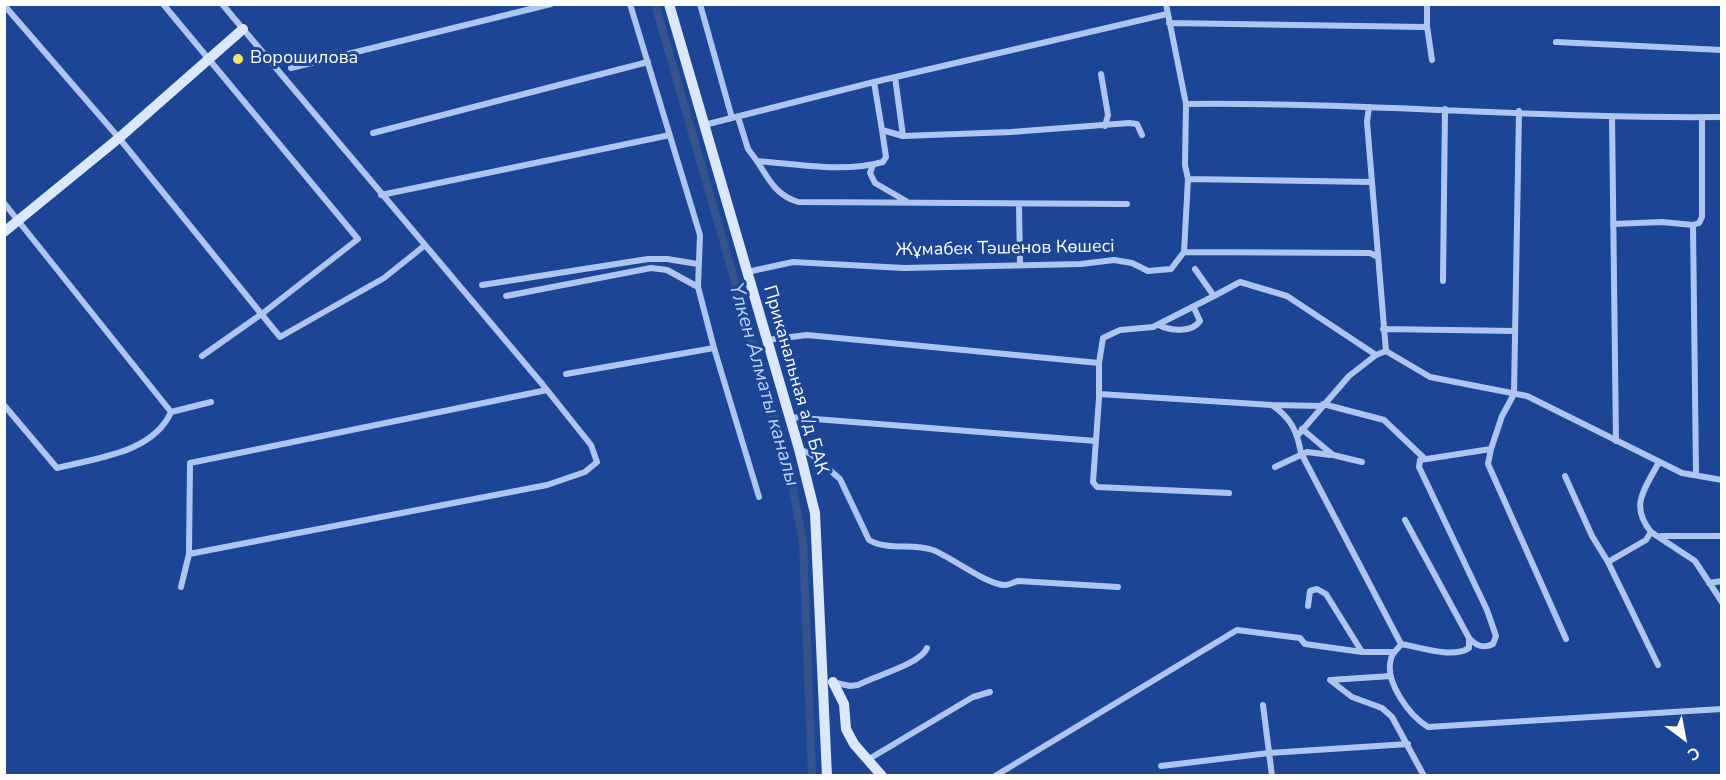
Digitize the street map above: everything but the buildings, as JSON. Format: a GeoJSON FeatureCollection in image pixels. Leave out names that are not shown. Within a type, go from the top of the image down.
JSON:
{"type":"FeatureCollection","features":[{"type":"Feature","properties":{"kind":"main road","name":"Приканальная а/д БАК"},"geometry":{"type":"LineString","coordinates":[[669,4],[799,449],[814,513],[828,681],[827,776]]}},
{"type":"Feature","properties":{"kind":"main road"},"geometry":{"type":"LineString","coordinates":[[4,232],[118,138],[243,29]]}},
{"type":"Feature","properties":{"kind":"main road"},"geometry":{"type":"LineString","coordinates":[[828,681],[844,704],[846,729],[854,744],[882,776]]}},
{"type":"Feature","properties":{"kind":"street"},"geometry":{"type":"LineString","coordinates":[[163,4],[358,239],[263,313],[202,356]]}},
{"type":"Feature","properties":{"kind":"street"},"geometry":{"type":"LineString","coordinates":[[189,554],[547,485],[585,472],[595,466],[597,455],[547,390],[222,4]]}},
{"type":"Feature","properties":{"kind":"street"},"geometry":{"type":"LineString","coordinates":[[291,68],[551,4]]}},
{"type":"Feature","properties":{"kind":"street"},"geometry":{"type":"LineString","coordinates":[[630,4],[700,235],[698,287],[759,497]]}},
{"type":"Feature","properties":{"kind":"street"},"geometry":{"type":"LineString","coordinates":[[700,4],[735,118],[748,149],[774,188],[785,198],[798,202],[1127,204]]}},
{"type":"Feature","properties":{"kind":"street"},"geometry":{"type":"LineString","coordinates":[[1166,4],[1186,104],[1185,165],[1188,179],[1184,252],[1370,253],[1378,257]]}},
{"type":"Feature","properties":{"kind":"street"},"geometry":{"type":"LineString","coordinates":[[1427,4],[1427,26],[1432,60]]}},
{"type":"Feature","properties":{"kind":"street"},"geometry":{"type":"LineString","coordinates":[[4,5],[118,138],[263,313],[280,337],[384,278],[424,246]]}},
{"type":"Feature","properties":{"kind":"street"},"geometry":{"type":"LineString","coordinates":[[704,125],[874,82],[1167,14]]}},
{"type":"Feature","properties":{"kind":"street"},"geometry":{"type":"LineString","coordinates":[[1169,22],[1427,26]]}},
{"type":"Feature","properties":{"kind":"street"},"geometry":{"type":"LineString","coordinates":[[1556,42],[1722,50]]}},
{"type":"Feature","properties":{"kind":"street"},"geometry":{"type":"LineString","coordinates":[[373,133],[648,62]]}},
{"type":"Feature","properties":{"kind":"street"},"geometry":{"type":"LineString","coordinates":[[1101,74],[1107,115],[1105,126]]}},
{"type":"Feature","properties":{"kind":"street"},"geometry":{"type":"LineString","coordinates":[[895,77],[903,136]]}},
{"type":"Feature","properties":{"kind":"street"},"geometry":{"type":"LineString","coordinates":[[757,161],[830,166],[873,165],[883,162],[886,157],[874,82]]}},
{"type":"Feature","properties":{"kind":"street"},"geometry":{"type":"LineString","coordinates":[[1186,104],[1722,117]]}},
{"type":"Feature","properties":{"kind":"street"},"geometry":{"type":"LineString","coordinates":[[1369,107],[1367,122],[1371,182],[1386,351]]}},
{"type":"Feature","properties":{"kind":"street"},"geometry":{"type":"LineString","coordinates":[[1443,281],[1445,109]]}},
{"type":"Feature","properties":{"kind":"street"},"geometry":{"type":"LineString","coordinates":[[1519,111],[1514,394],[1502,416],[1488,464],[1566,639]]}},
{"type":"Feature","properties":{"kind":"street"},"geometry":{"type":"LineString","coordinates":[[1612,116],[1616,441]]}},
{"type":"Feature","properties":{"kind":"street"},"geometry":{"type":"LineString","coordinates":[[1613,224],[1662,222],[1693,225],[1699,223],[1702,217],[1702,118]]}},
{"type":"Feature","properties":{"kind":"street"},"geometry":{"type":"LineString","coordinates":[[882,130],[903,136],[1137,124],[1142,135]]}},
{"type":"Feature","properties":{"kind":"street"},"geometry":{"type":"LineString","coordinates":[[381,195],[670,135]]}},
{"type":"Feature","properties":{"kind":"street"},"geometry":{"type":"LineString","coordinates":[[873,165],[870,173],[875,183],[906,202]]}},
{"type":"Feature","properties":{"kind":"street"},"geometry":{"type":"LineString","coordinates":[[1188,179],[1371,182]]}},
{"type":"Feature","properties":{"kind":"street"},"geometry":{"type":"LineString","coordinates":[[4,203],[171,412]]}},
{"type":"Feature","properties":{"kind":"street"},"geometry":{"type":"LineString","coordinates":[[1019,204],[1020,265]]}},
{"type":"Feature","properties":{"kind":"street"},"geometry":{"type":"LineString","coordinates":[[1693,225],[1696,473]]}},
{"type":"Feature","properties":{"kind":"street","name":"Жұмабек Тәшенов Көшесі"},"geometry":{"type":"LineString","coordinates":[[747,272],[794,262],[904,268],[1114,260],[1132,263],[1148,271],[1171,269],[1184,252]]}},
{"type":"Feature","properties":{"kind":"street"},"geometry":{"type":"LineString","coordinates":[[482,285],[648,260],[667,259],[698,264]]}},
{"type":"Feature","properties":{"kind":"street"},"geometry":{"type":"LineString","coordinates":[[506,296],[651,268],[667,270],[698,287]]}},
{"type":"Feature","properties":{"kind":"street"},"geometry":{"type":"LineString","coordinates":[[1195,269],[1214,296]]}},
{"type":"Feature","properties":{"kind":"street"},"geometry":{"type":"LineString","coordinates":[[1229,493],[1097,487],[1093,482],[1100,394],[1099,363],[1103,338],[1111,332],[1138,330],[1159,325],[1240,282],[1287,296],[1376,355]]}},
{"type":"Feature","properties":{"kind":"street"},"geometry":{"type":"LineString","coordinates":[[1159,325],[1172,330],[1193,328],[1200,321],[1194,308]]}},
{"type":"Feature","properties":{"kind":"street"},"geometry":{"type":"LineString","coordinates":[[1383,329],[1515,331]]}},
{"type":"Feature","properties":{"kind":"street"},"geometry":{"type":"LineString","coordinates":[[767,339],[807,335],[1099,363]]}},
{"type":"Feature","properties":{"kind":"street"},"geometry":{"type":"LineString","coordinates":[[566,374],[714,348]]}},
{"type":"Feature","properties":{"kind":"street"},"geometry":{"type":"LineString","coordinates":[[1386,351],[1430,377],[1527,396],[1682,472],[1722,480]]}},
{"type":"Feature","properties":{"kind":"street"},"geometry":{"type":"LineString","coordinates":[[1386,351],[1376,355],[1349,376],[1300,432],[1302,454],[1401,644]]}},
{"type":"Feature","properties":{"kind":"street"},"geometry":{"type":"LineString","coordinates":[[181,587],[189,554],[190,463],[547,390]]}},
{"type":"Feature","properties":{"kind":"street"},"geometry":{"type":"LineString","coordinates":[[1100,394],[1272,405],[1322,405],[1384,420],[1425,459]]}},
{"type":"Feature","properties":{"kind":"street"},"geometry":{"type":"LineString","coordinates":[[4,405],[57,468],[141,444],[165,424],[171,412],[211,402]]}},
{"type":"Feature","properties":{"kind":"street"},"geometry":{"type":"LineString","coordinates":[[1272,405],[1284,413],[1300,432],[1333,455]]}},
{"type":"Feature","properties":{"kind":"street"},"geometry":{"type":"LineString","coordinates":[[789,417],[1096,441]]}},
{"type":"Feature","properties":{"kind":"street"},"geometry":{"type":"LineString","coordinates":[[799,449],[811,454],[840,479],[869,540],[878,545],[923,547],[936,551],[964,569],[1004,585],[1018,581],[1118,587]]}},
{"type":"Feature","properties":{"kind":"street"},"geometry":{"type":"LineString","coordinates":[[1405,520],[1469,638],[1476,645],[1488,647],[1493,644],[1496,636],[1487,610],[1419,467],[1420,460],[1491,449]]}},
{"type":"Feature","properties":{"kind":"street"},"geometry":{"type":"LineString","coordinates":[[1275,467],[1307,452],[1362,462]]}},
{"type":"Feature","properties":{"kind":"street"},"geometry":{"type":"LineString","coordinates":[[1659,462],[1639,502],[1638,513],[1651,532],[1695,561],[1720,597]]}},
{"type":"Feature","properties":{"kind":"street"},"geometry":{"type":"LineString","coordinates":[[1565,476],[1592,536],[1608,562],[1658,665]]}},
{"type":"Feature","properties":{"kind":"street"},"geometry":{"type":"LineString","coordinates":[[1608,562],[1646,540],[1651,532]]}},
{"type":"Feature","properties":{"kind":"street"},"geometry":{"type":"LineString","coordinates":[[1660,536],[1722,536]]}},
{"type":"Feature","properties":{"kind":"street"},"geometry":{"type":"LineString","coordinates":[[1709,583],[1722,581]]}},
{"type":"Feature","properties":{"kind":"street"},"geometry":{"type":"LineString","coordinates":[[1308,606],[1310,591],[1317,589],[1326,594],[1362,652]]}},
{"type":"Feature","properties":{"kind":"street"},"geometry":{"type":"LineString","coordinates":[[995,776],[1237,630],[1300,638],[1305,644],[1362,652],[1394,652]]}},
{"type":"Feature","properties":{"kind":"street"},"geometry":{"type":"LineString","coordinates":[[1401,644],[1463,652],[1469,648],[1469,638]]}},
{"type":"Feature","properties":{"kind":"street"},"geometry":{"type":"LineString","coordinates":[[1401,644],[1394,652],[1390,663],[1391,676],[1414,718],[1428,727],[1722,709]]}},
{"type":"Feature","properties":{"kind":"street"},"geometry":{"type":"LineString","coordinates":[[828,681],[850,686],[858,685],[907,664],[924,654],[927,648]]}},
{"type":"Feature","properties":{"kind":"street"},"geometry":{"type":"LineString","coordinates":[[1391,676],[1329,680],[1352,697],[1382,708],[1392,717],[1424,776]]}},
{"type":"Feature","properties":{"kind":"street"},"geometry":{"type":"LineString","coordinates":[[869,759],[973,697],[990,692]]}},
{"type":"Feature","properties":{"kind":"street"},"geometry":{"type":"LineString","coordinates":[[1263,705],[1272,776]]}},
{"type":"Feature","properties":{"kind":"street"},"geometry":{"type":"LineString","coordinates":[[1161,766],[1269,753],[1408,744]]}},
{"type":"Feature","properties":{"kind":"waterway","name":"Үлкен Алматы каналы"},"geometry":{"type":"LineString","coordinates":[[655,4],[790,473],[803,543],[812,776]]}},
{"type":"Feature","properties":{"kind":"place","name":"Ворошилова"},"geometry":{"type":"Point","coordinates":[238,59]}}]}
